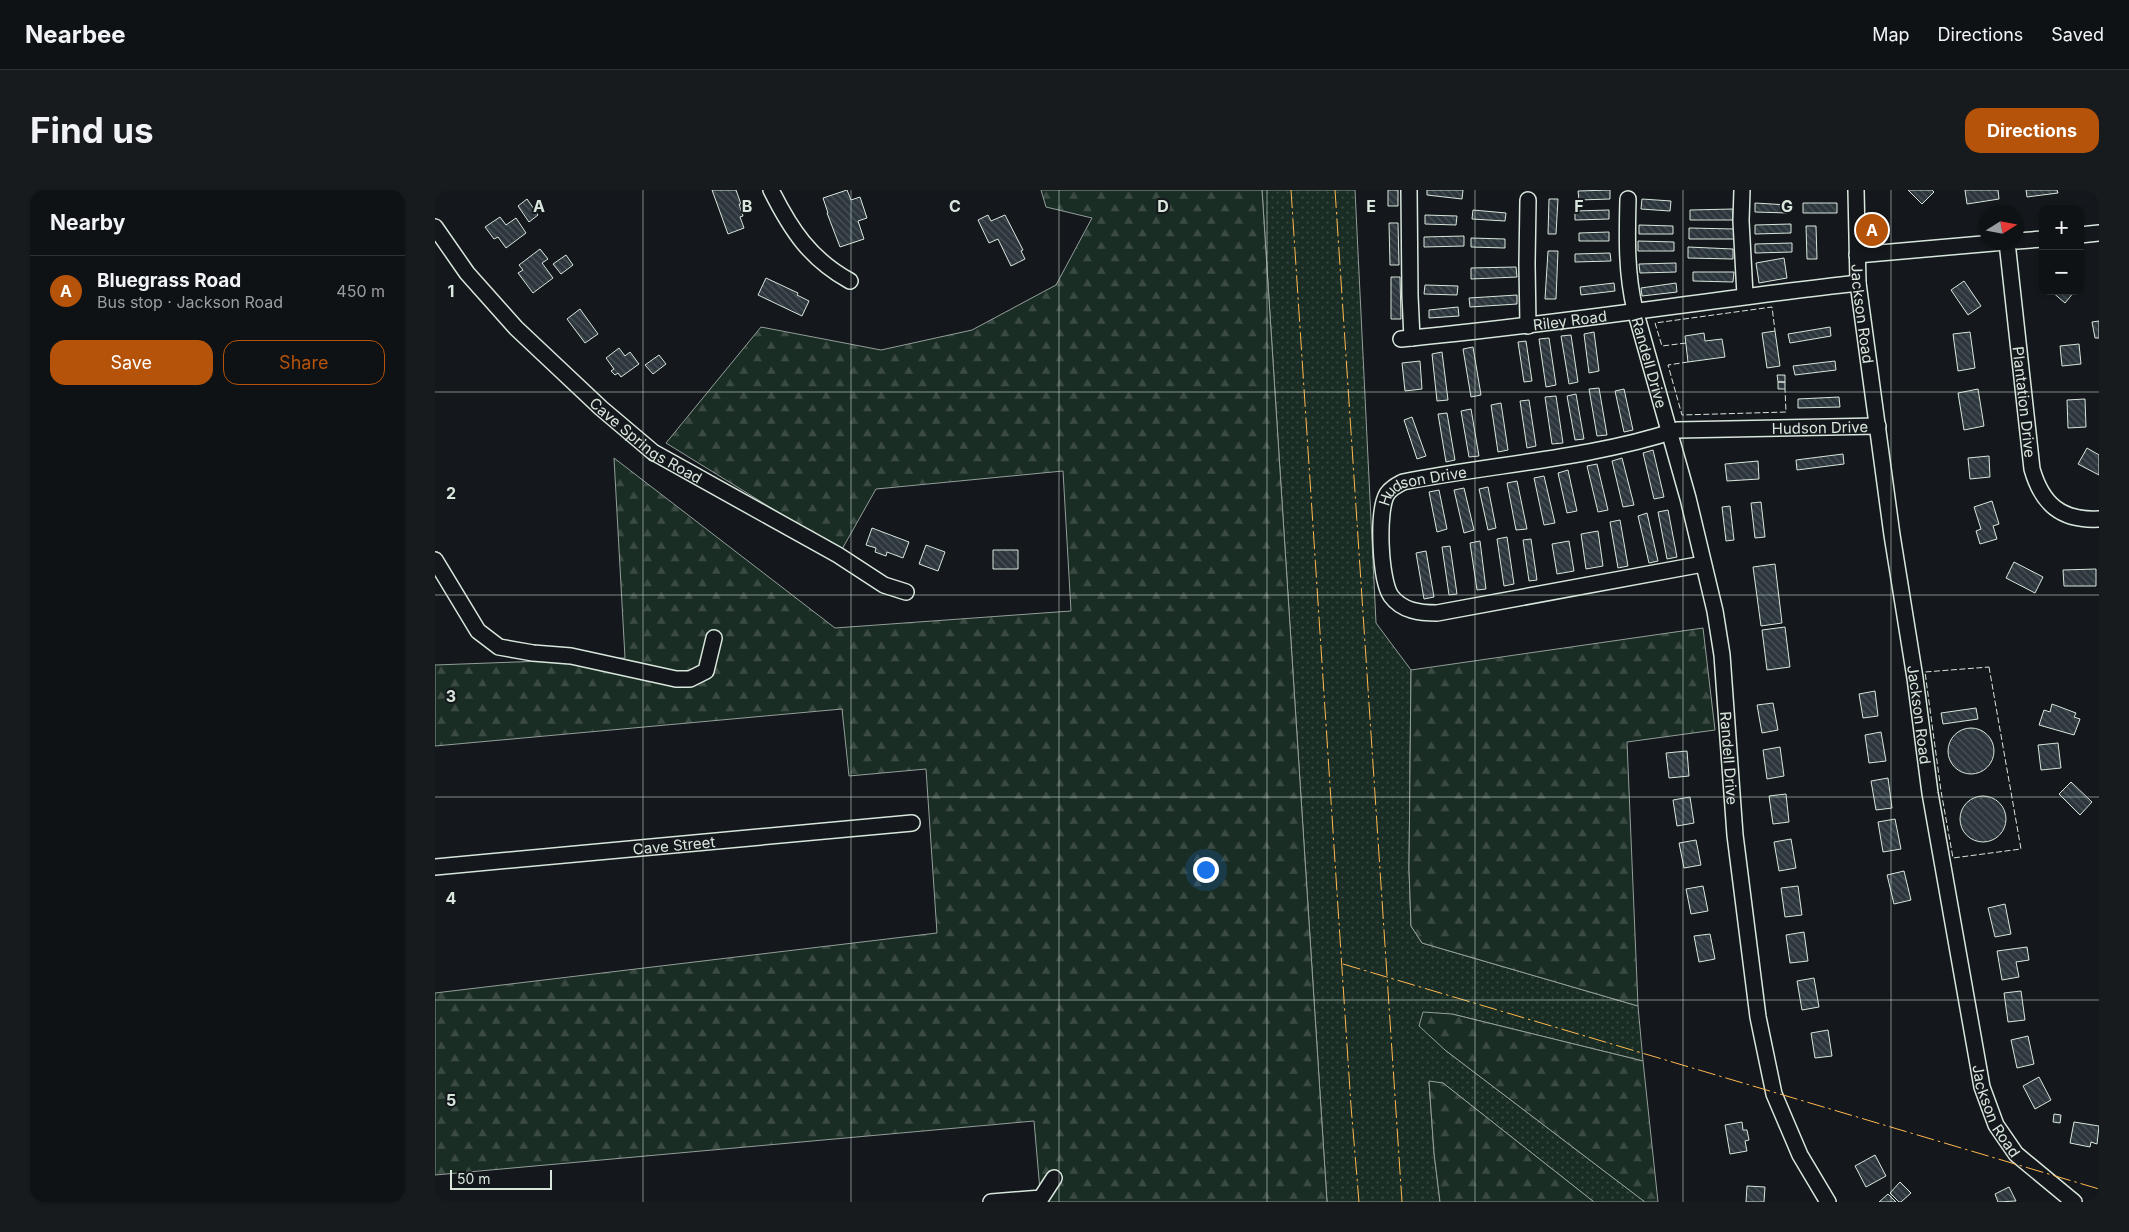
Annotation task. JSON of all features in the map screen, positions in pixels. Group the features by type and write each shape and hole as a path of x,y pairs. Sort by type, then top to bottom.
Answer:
{"street":[{"path":"771,190 787,223 808,249 831,271 850,281"},
{"name":"Riley Road","path":"1409,190 1410,296 1407,338 1528,326 1745,295 1859,283"},
{"path":"1742,190 1741,221 1745,295"},
{"name":"Jackson Road","path":"1856,190 1859,283 1878,426 1930,793 1982,1087 1996,1125 2016,1154 2074,1202"},
{"name":"Randell Drive","path":"1628,199 1627,255 1629,282 1635,310 1688,498 1715,611 1722,655 1735,836 1758,1017 1774,1094 1800,1155 1828,1202"},
{"path":"1528,200 1528,326"},
{"name":"Cave Springs Road","path":"435,227 467,273 517,328 594,402 653,452 838,555 884,585 906,592"},
{"path":"2084,235 2099,233"},
{"path":"2024,240 2039,238"},
{"path":"1857,255 1979,244"},
{"name":"Plantation Drive","path":"2007,250 2029,450 2036,484 2051,506 2076,518 2099,519"},
{"name":"Hudson Drive","path":"1703,564 1437,612 1412,611 1396,601 1386,587 1382,541 1383,508 1387,494 1403,482 1562,457 1660,436 1685,428 1878,426"},
{"path":"435,560 478,631 499,647 533,653 571,656 649,674 676,679 691,679 706,671 714,638"},
{"name":"Cave Street","path":"435,867 912,823"},
{"path":"991,1202 1041,1198 1054,1178"}],"green space":[{"path":"1041,190 1262,190 1327,1202 1041,1202 1034,1121 435,1175 435,993 937,933 926,769 849,776 842,709 435,746 435,665 625,658 614,458 835,628 1071,611 1063,471 876,489 841,551 666,443 761,327 881,350 972,330 1056,285 1092,218 1046,207"},
{"path":"1262,190 1355,190 1376,623 1411,670 1409,869 1411,926 1422,943 1638,1006 1643,1061 1452,1014 1445,1050 1645,1202 1594,1202 1443,1083 1429,1082 1434,1153 1440,1202 1327,1202"},
{"path":"1703,628 1715,730 1627,742 1638,1006 1422,943 1411,926 1409,869 1411,670"},
{"path":"1423,1012 1452,1014 1643,1061 1658,1202 1645,1202 1445,1050 1419,1026"},
{"path":"1429,1081 1443,1083 1594,1202 1440,1202 1434,1153"}],"building":[{"path":"712,190 736,190 741,204 739,204 743,216 740,217 744,228 728,234"},
{"path":"847,190 851,200 860,197 867,218 858,221 864,239 840,247 823,198"},
{"path":"1388,190 1398,190 1398,206 1388,206"},
{"path":"1427,190 1463,190 1462,199 1427,195"},
{"path":"1610,190 1610,199 1579,200 1578,191"},
{"path":"1908,190 1932,190 1934,192 1922,204"},
{"path":"1965,190 1998,190 1999,199 1967,204"},
{"path":"2026,190 2057,190 2058,193 2027,197"},
{"path":"527,199 538,215 529,222 518,206"},
{"path":"1549,199 1558,199 1556,234 1548,234"},
{"path":"1642,199 1671,201 1670,211 1641,209"},
{"path":"1755,203 1788,205 1788,213 1755,212"},
{"path":"1803,203 1837,203 1837,213 1803,213"},
{"path":"1733,209 1733,220 1690,220 1690,210"},
{"path":"1473,210 1506,213 1505,221 1472,219"},
{"path":"1609,210 1609,219 1575,220 1575,211"},
{"path":"988,215 991,221 1005,215 1023,250 1021,251 1025,259 1011,266 998,239 989,243 978,220"},
{"path":"1425,215 1457,216 1456,225 1425,224"},
{"path":"500,217 506,225 516,218 526,233 506,248 498,237 494,239 485,227"},
{"path":"1389,223 1398,223 1399,265 1390,265"},
{"path":"1791,224 1791,233 1755,234 1755,225"},
{"path":"1639,225 1673,226 1673,234 1639,234"},
{"path":"1806,226 1816,226 1817,259 1807,259"},
{"path":"1689,228 1734,229 1734,239 1689,239"},
{"path":"1609,232 1609,241 1579,241 1579,233"},
{"path":"1464,236 1464,246 1424,247 1424,237"},
{"path":"1471,238 1505,239 1505,248 1471,247"},
{"path":"1638,241 1674,242 1674,251 1638,251"},
{"path":"1792,243 1792,252 1755,253 1755,244"},
{"path":"1688,247 1733,249 1733,259 1688,258"},
{"path":"540,249 548,259 542,263 553,278 533,293 518,273 523,270 519,265"},
{"path":"1548,251 1558,251 1556,299 1545,299"},
{"path":"1610,253 1611,261 1575,262 1575,254"},
{"path":"566,255 573,265 561,274 553,264"},
{"path":"1784,258 1787,278 1759,283 1756,263"},
{"path":"1676,263 1676,272 1640,273 1639,264"},
{"path":"1516,267 1517,277 1471,279 1471,268"},
{"path":"1693,272 1734,272 1733,282 1693,281"},
{"path":"1391,277 1400,277 1401,319 1391,319"},
{"path":"766,278 798,293 797,295 809,301 802,316 758,295"},
{"path":"1964,281 1981,306 1968,315 1951,290"},
{"path":"1614,283 1615,291 1581,295 1580,287"},
{"path":"1676,283 1677,292 1642,296 1641,288"},
{"path":"1425,285 1458,286 1457,295 1424,294"},
{"path":"1517,295 1517,304 1470,307 1469,298"},
{"path":"2056,295 2072,295 2065,303"},
{"path":"1458,307 1459,316 1429,318 1429,310"},
{"path":"580,309 598,334 585,343 567,319"},
{"path":"2099,321 2099,338 2095,338 2092,322"},
{"path":"1830,327 1831,336 1790,343 1788,334"},
{"path":"1775,331 1780,366 1767,368 1762,333"},
{"path":"1594,332 1599,371 1589,373 1584,334"},
{"path":"1970,332 1975,368 1958,371 1953,334"},
{"path":"1704,333 1705,341 1722,339 1725,357 1688,362 1685,336"},
{"path":"1571,335 1578,382 1569,384 1561,336"},
{"path":"1549,338 1556,385 1546,387 1539,339"},
{"path":"1526,341 1532,381 1524,382 1518,342"},
{"path":"2079,344 2081,364 2062,366 2060,346"},
{"path":"1473,347 1481,395 1471,397 1463,349"},
{"path":"619,348 625,356 630,352 639,364 621,377 618,373 615,375 611,371 614,369 606,358"},
{"path":"1442,352 1448,400 1437,401 1432,354"},
{"path":"659,355 666,364 653,374 645,365"},
{"path":"1420,361 1422,389 1405,391 1402,363"},
{"path":"1835,361 1836,370 1795,375 1793,366"},
{"path":"1777,375 1785,375 1785,382 1778,382"},
{"path":"1778,382 1785,382 1785,389 1778,389"},
{"path":"1599,388 1607,435 1597,436 1589,389"},
{"path":"1624,389 1633,430 1624,432 1615,391"},
{"path":"1978,389 1984,426 1964,430 1958,393"},
{"path":"1576,394 1584,439 1575,440 1567,396"},
{"path":"1556,396 1563,443 1552,444 1545,397"},
{"path":"1839,397 1840,407 1798,408 1798,399"},
{"path":"2085,399 2086,427 2068,428 2067,400"},
{"path":"1529,400 1536,446 1527,448 1520,401"},
{"path":"1501,403 1508,450 1498,452 1491,405"},
{"path":"1471,409 1479,456 1469,457 1461,411"},
{"path":"1447,413 1455,460 1446,462 1438,414"},
{"path":"1412,417 1426,456 1417,459 1404,420"},
{"path":"2087,448 2099,455 2099,475 2078,464"},
{"path":"1653,450 1664,497 1654,499 1643,453"},
{"path":"1843,454 1844,464 1797,470 1796,460"},
{"path":"1989,456 1990,477 1970,479 1968,458"},
{"path":"1622,458 1634,505 1623,507 1612,461"},
{"path":"1758,461 1759,479 1727,481 1725,464"},
{"path":"1597,464 1608,510 1598,512 1587,466"},
{"path":"1568,470 1577,511 1567,513 1558,473"},
{"path":"1544,476 1555,523 1544,525 1534,478"},
{"path":"1517,481 1527,529 1516,530 1507,483"},
{"path":"1488,487 1496,528 1488,530 1479,489"},
{"path":"1464,488 1474,530 1464,533 1454,490"},
{"path":"1439,490 1447,529 1437,532 1429,492"},
{"path":"1992,501 1999,524 1993,526 1997,539 1980,544 1976,531 1981,529 1974,507"},
{"path":"1761,502 1765,537 1755,538 1751,503"},
{"path":"1730,506 1734,540 1726,541 1722,507"},
{"path":"1668,510 1677,557 1667,559 1658,512"},
{"path":"1647,513 1658,561 1649,563 1638,516"},
{"path":"1620,520 1628,566 1618,568 1610,522"},
{"path":"872,528 909,542 903,558 887,552 886,556 875,552 876,548 866,545"},
{"path":"1598,531 1603,566 1586,569 1581,534"},
{"path":"1507,537 1514,584 1504,586 1497,539"},
{"path":"1531,539 1537,580 1529,581 1523,540"},
{"path":"1480,541 1486,589 1477,590 1470,543"},
{"path":"1569,541 1574,571 1557,574 1552,544"},
{"path":"926,545 945,552 938,571 919,564"},
{"path":"1450,546 1457,594 1449,595 1442,547"},
{"path":"993,550 1018,550 1018,569 993,569"},
{"path":"1426,551 1434,597 1424,599 1416,553"},
{"path":"2014,562 2043,577 2035,593 2006,578"},
{"path":"1775,564 1782,623 1761,626 1753,567"},
{"path":"2096,569 2096,586 2064,586 2063,570"},
{"path":"1785,627 1790,667 1767,670 1762,630"},
{"path":"1875,691 1878,716 1863,718 1859,694"},
{"path":"1773,703 1778,730 1762,733 1757,705"},
{"path":"2052,704 2076,713 2074,717 2080,719 2074,735 2039,725 2044,710 2050,712"},
{"path":"1976,708 1978,719 1943,724 1941,713"},
{"path":"1971,728 1984,732 1990,738 1994,751 1990,764 1984,770 1971,774 1958,770 1952,764 1948,751 1952,738 1958,732"},
{"path":"1881,732 1886,761 1869,763 1865,735"},
{"path":"2058,743 2061,768 2041,770 2038,745"},
{"path":"1780,747 1784,776 1767,779 1763,750"},
{"path":"1687,751 1689,776 1669,778 1666,753"},
{"path":"1888,778 1892,808 1876,810 1871,781"},
{"path":"2071,782 2092,802 2080,815 2059,794"},
{"path":"1786,794 1789,822 1773,824 1769,796"},
{"path":"1983,796 1996,800 2002,806 2006,819 2002,832 1996,838 1983,842 1970,838 1964,832 1960,819 1964,806 1970,800"},
{"path":"1690,797 1694,823 1677,826 1673,800"},
{"path":"1895,819 1901,849 1883,852 1878,822"},
{"path":"1791,839 1796,868 1779,871 1774,842"},
{"path":"1696,840 1701,865 1684,868 1679,843"},
{"path":"1904,871 1911,900 1894,904 1887,875"},
{"path":"1703,886 1708,911 1691,914 1686,889"},
{"path":"1798,886 1802,915 1785,917 1781,888"},
{"path":"2005,904 2011,934 1995,937 1988,908"},
{"path":"1804,932 1808,961 1790,963 1786,935"},
{"path":"1710,934 1715,959 1699,962 1694,936"},
{"path":"2027,947 2029,960 2016,962 2019,977 2002,980 1997,951"},
{"path":"1814,978 1819,1007 1802,1010 1797,981"},
{"path":"2021,991 2025,1020 2008,1022 2004,993"},
{"path":"1828,1030 1832,1056 1815,1058 1811,1033"},
{"path":"2028,1036 2034,1064 2017,1068 2011,1040"},
{"path":"2039,1077 2051,1100 2035,1109 2023,1086"},
{"path":"2054,1114 2061,1115 2060,1123 2053,1122"},
{"path":"1742,1122 1743,1130 1747,1130 1749,1140 1745,1141 1747,1151 1730,1154 1725,1125"},
{"path":"2074,1122 2099,1126 2097,1144 2091,1142 2090,1147 2070,1143"},
{"path":"1875,1155 1886,1176 1866,1187 1855,1166"},
{"path":"1900,1182 1911,1193 1899,1202 1890,1193"},
{"path":"1747,1186 1765,1187 1764,1202 1746,1202"},
{"path":"2009,1187 2016,1201 1998,1202 1995,1194"},
{"path":"1888,1194 1896,1202 1879,1202"}],"fence":[{"path":"1686,343 1662,346 1655,323 1772,307 1775,331"},
{"path":"1688,362 1668,365 1682,415 1786,412 1785,389"},
{"path":"1989,667 2021,849 1953,858 1941,791 1925,672 1989,667"}],"power":[{"path":"1291,190 1351,1106 1359,1202"},
{"path":"1335,190 1402,1202"},
{"path":"1343,964 2099,1189"}],"place":[{"name":"Bluegrass Road","path":"1872,230"}]}
